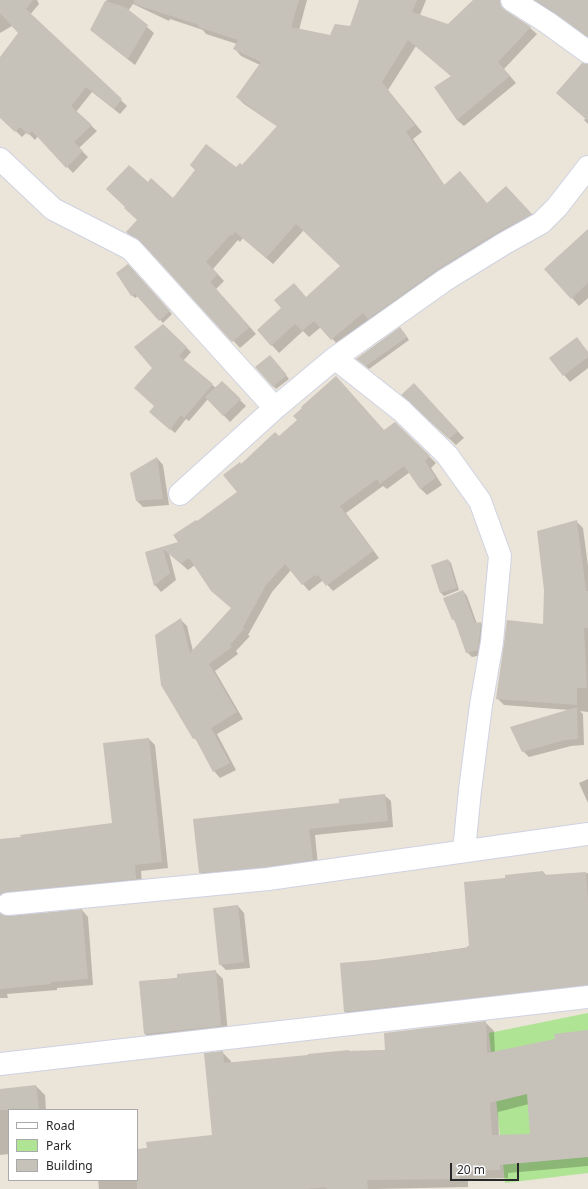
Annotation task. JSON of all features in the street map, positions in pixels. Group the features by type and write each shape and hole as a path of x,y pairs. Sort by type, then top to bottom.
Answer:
{"street":[{"path":"512,0 548,23 588,52"},
{"path":"0,159 53,208 131,249 275,408"},
{"path":"180,494 275,408 335,358 445,280 541,223 584,181"},
{"path":"335,358 402,411 447,455 480,501 500,556 492,642 481,704 464,851"},
{"path":"8,904 268,880 588,834"},
{"path":"0,1064 588,997"}],"green space":[{"path":"588,1013 588,1173 505,1183 489,1033"}],"building":[{"path":"0,0 33,0 26,9 122,99 114,109 86,87 71,106 92,125 74,142 83,151 66,168 32,131 28,135 20,127 15,132 0,118 0,57 18,33 0,13"},
{"path":"134,0 299,0 291,27 330,35 335,24 350,26 359,0 417,0 412,12 448,24 473,0 500,0 501,6 505,10 531,27 498,62 510,76 457,120 434,87 451,76 408,40 382,82 415,125 406,132 444,185 460,171 487,203 506,186 532,214 498,232 438,269 368,319 363,313 331,340 314,321 302,331 295,324 271,346 257,330 281,308 274,300 294,283 306,297 340,266 296,224 266,258 235,232 232,236 231,234 206,262 218,274 210,282 250,327 232,342 140,241 126,232 137,220 106,189 129,165 148,182 151,178 173,198 195,170 190,165 206,144 236,167 240,163 242,165 277,126 236,97 261,62 233,49 238,40 198,27 199,25 134,4"},
{"path":"535,0 588,0 588,37 555,13"},
{"path":"105,1 125,7 148,25 128,59 90,30"},
{"path":"582,63 588,64 588,121 556,93"},
{"path":"588,229 588,283 571,299 544,269"},
{"path":"128,264 170,311 159,321 135,294 131,296 116,273"},
{"path":"163,324 187,347 179,356 213,384 184,418 181,415 170,430 149,412 154,406 134,388 152,368 134,347"},
{"path":"400,327 407,337 366,366 356,359"},
{"path":"577,337 588,352 588,357 563,376 549,358"},
{"path":"270,355 287,375 273,387 255,367"},
{"path":"336,376 384,430 395,422 430,456 425,461 436,478 420,489 404,466 380,484 377,479 340,506 373,551 326,586 318,575 316,577 315,575 302,585 285,564 266,585 243,627 244,629 230,645 232,647 209,664 237,712 211,728 230,763 213,772 195,738 193,739 161,685 155,635 181,618 190,653 231,608 211,591 189,558 181,564 163,549 170,573 154,586 145,552 178,542 173,535 196,520 197,521 237,492 223,475 240,462 241,464 275,432 279,436 297,420 293,416 302,408 301,407"},
{"path":"222,381 241,399 223,416 205,397"},
{"path":"414,383 458,431 449,439 401,395"},
{"path":"157,457 163,499 136,501 130,473"},
{"path":"577,520 586,591 588,591 588,628 584,628 587,688 577,688 577,705 496,699 507,620 543,624 544,590 537,531"},
{"path":"448,559 457,588 440,593 431,565"},
{"path":"463,590 475,623 481,622 478,650 466,653 454,619 452,620 443,598"},
{"path":"577,707 578,739 565,740 522,752 510,727"},
{"path":"149,738 162,862 135,865 136,879 7,892 0,895 0,839 112,823 103,743"},
{"path":"385,794 388,821 309,829 313,860 267,867 199,873 193,819 339,803 339,799"},
{"path":"543,871 544,875 586,872 588,899 588,985 344,1012 340,963 467,948 467,946 469,946 464,882 505,878 505,875"},
{"path":"238,905 244,962 219,965 213,908"},
{"path":"82,909 88,979 0,989 0,913 9,916"},
{"path":"216,970 221,1026 144,1034 139,981 177,978 177,974"},
{"path":"486,1021 487,1053 555,1039 554,1034 588,1030 588,1157 500,1165 500,1170 459,1171 460,1179 367,1180 368,1189 326,1189 326,1187 306,1189 137,1189 138,1149 147,1148 146,1142 212,1135 204,1053 223,1051 224,1063 349,1050 385,1050 384,1033","holes":["527,1094 530,1134 492,1135 490,1103"]},
{"path":"36,1085 39,1109 0,1110 0,1089"}]}
